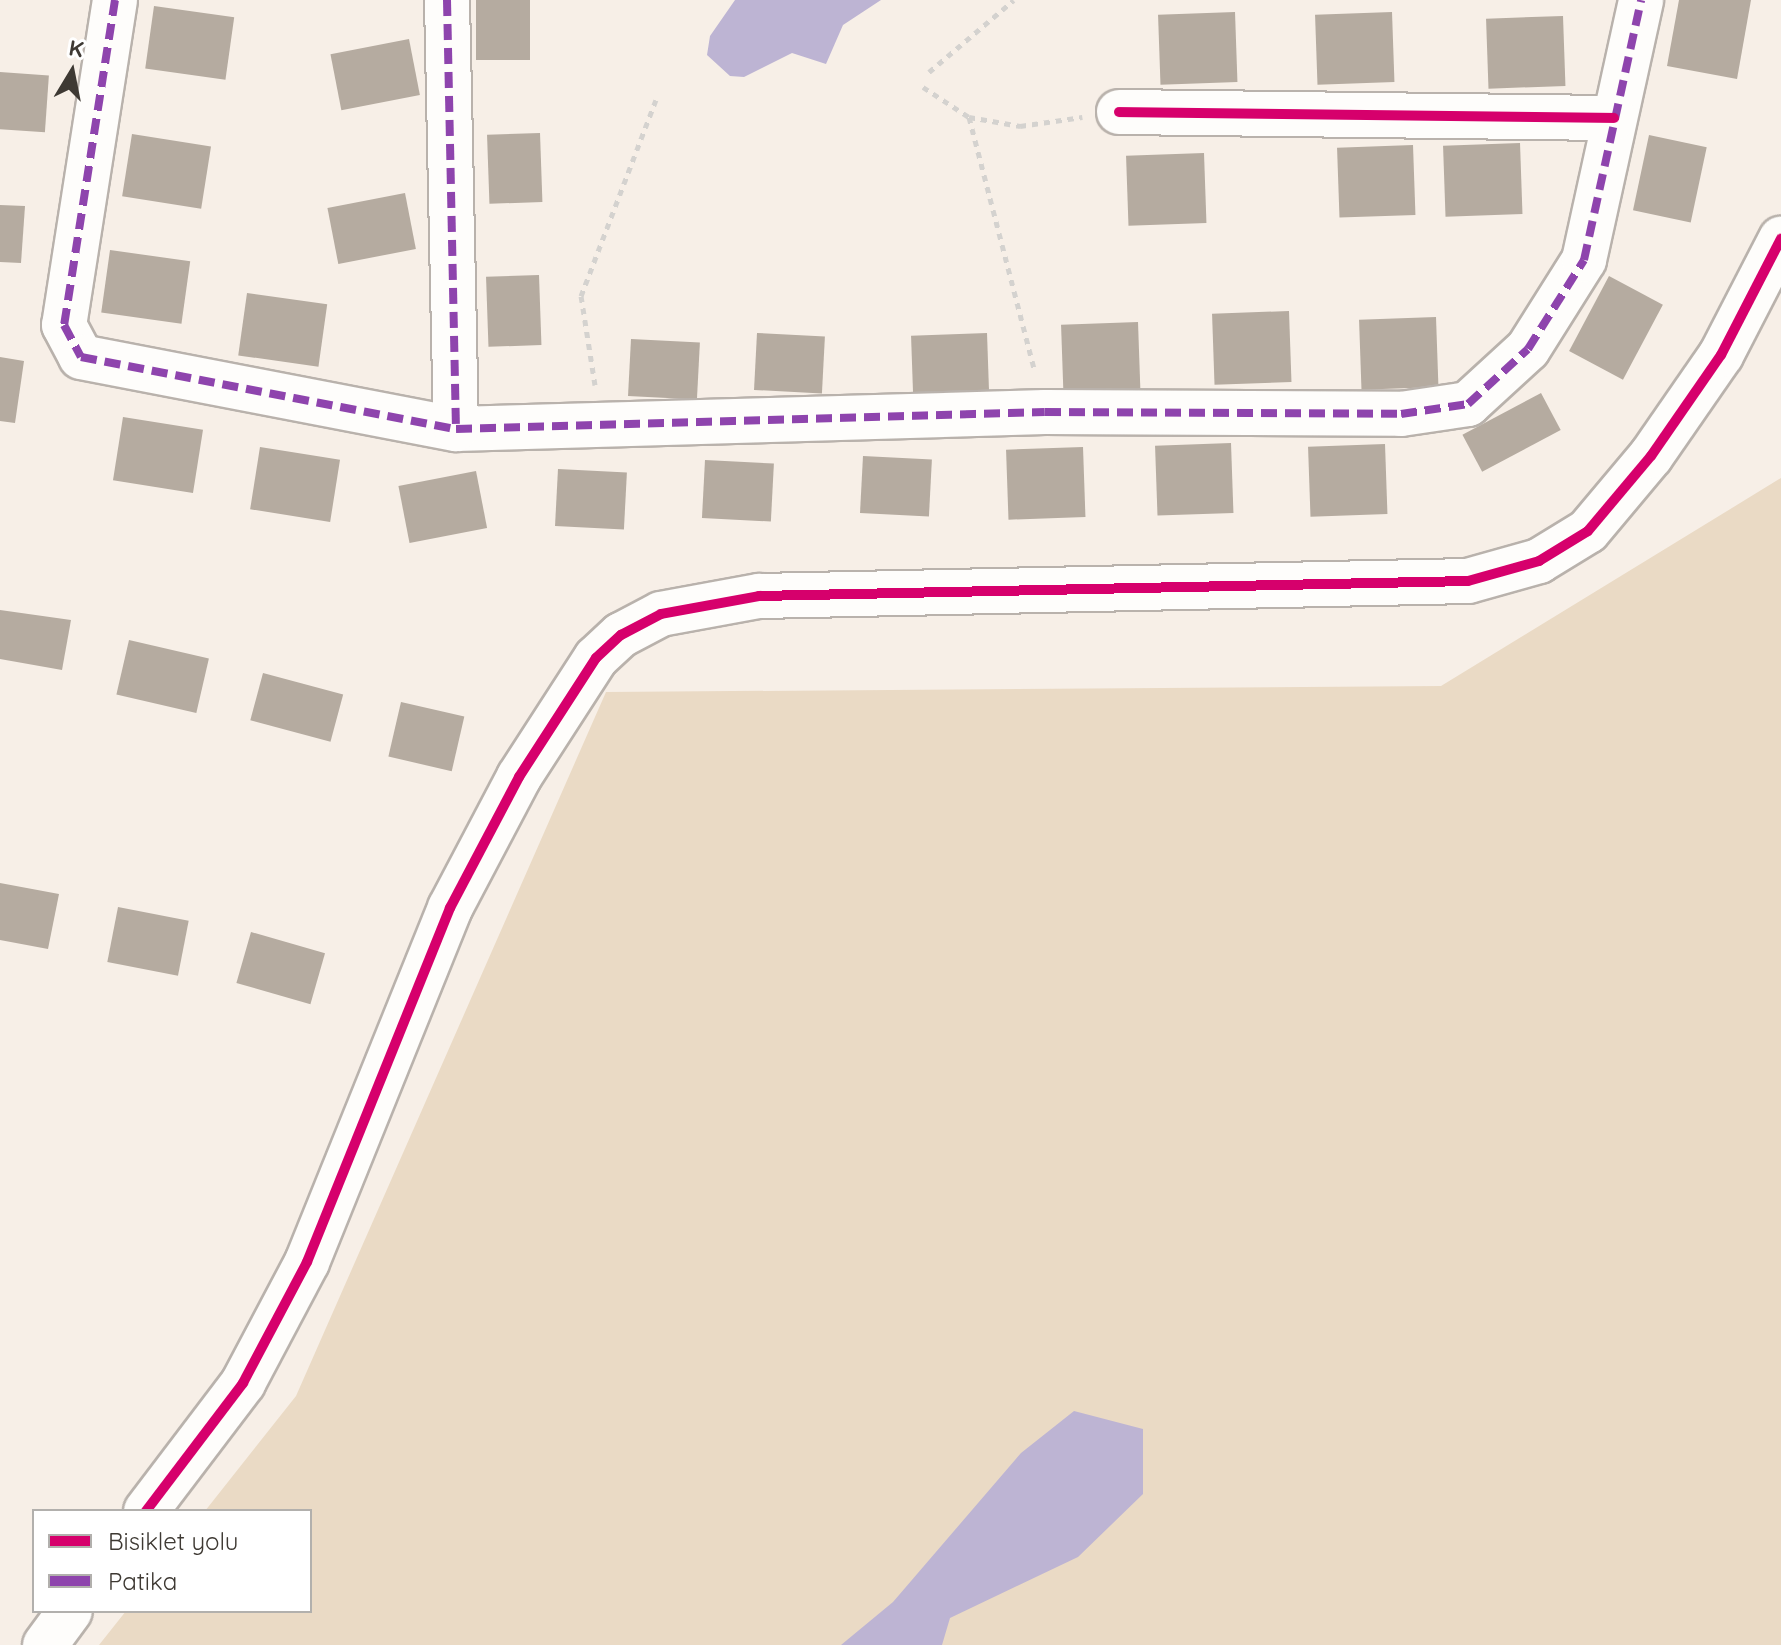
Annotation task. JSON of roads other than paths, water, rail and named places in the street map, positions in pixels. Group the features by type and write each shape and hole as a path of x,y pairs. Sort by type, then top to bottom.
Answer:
{"street":[{"path":"115,0 64,325 81,357 456,429 1045,412 1401,414 1468,404 1528,349 1584,260 1641,0"},
{"path":"447,0 456,429"},
{"path":"1119,112 1614,118"},
{"path":"148,1509 243,1383 307,1262 450,908 519,777 596,658 621,635 661,614 759,596 1468,581 1539,561 1588,531 1651,456 1721,355 1781,239"},
{"path":"45,1645 69,1613"}]}
